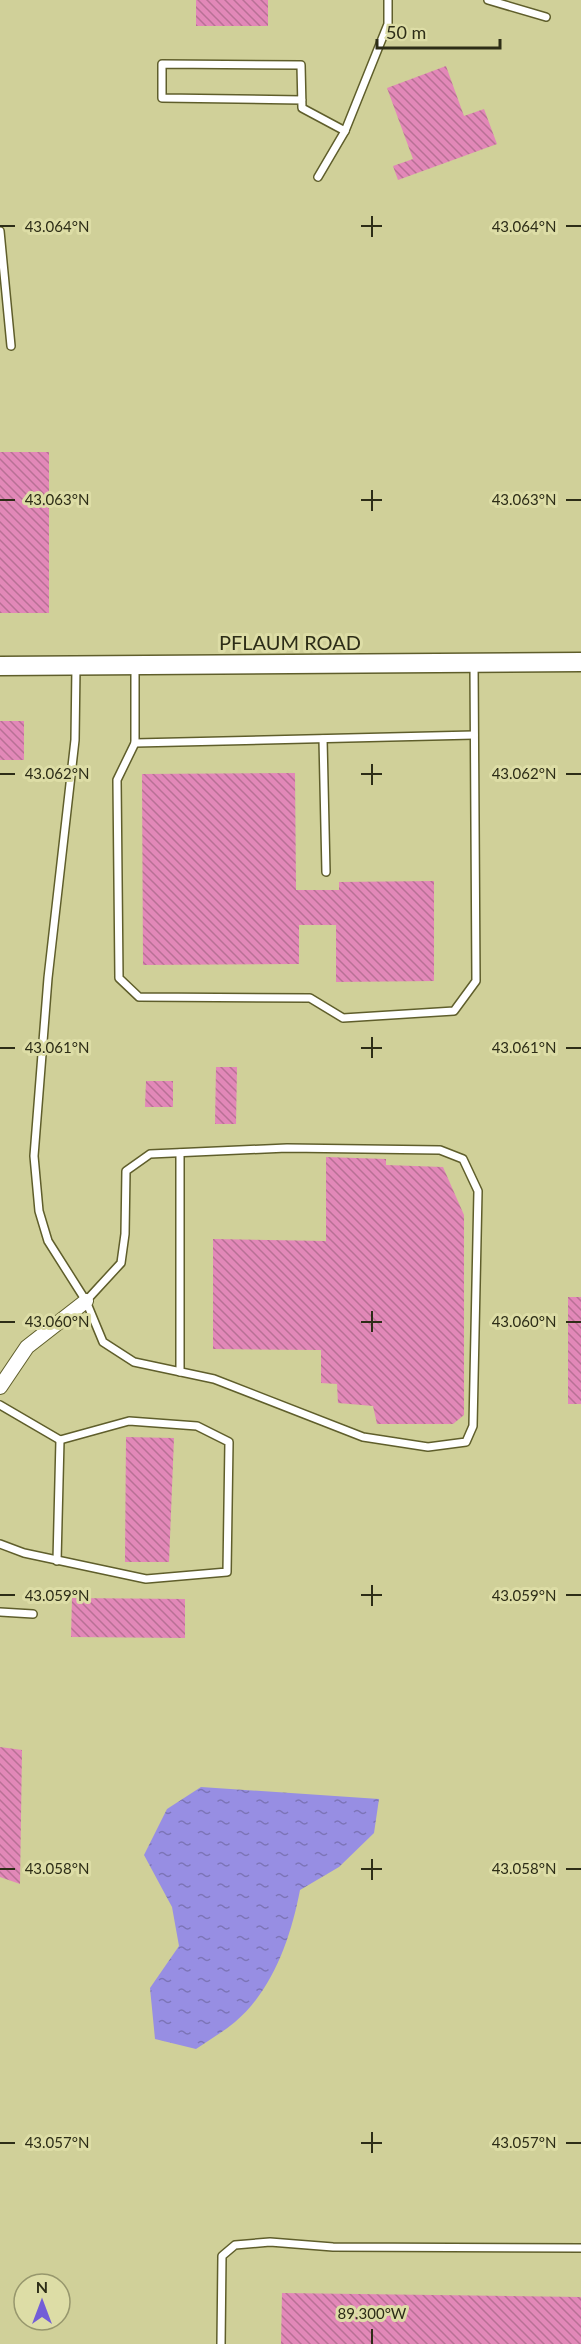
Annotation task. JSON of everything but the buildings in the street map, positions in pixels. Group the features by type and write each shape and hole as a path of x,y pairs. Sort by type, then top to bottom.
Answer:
{"street":[{"name":"PFLAUM ROAD","path":"0,666 581,662"},
{"path":"0,1388 27,1347 86,1301"}],"lane":[{"path":"318,177 345,131 388,24 388,0"},
{"path":"488,0 546,17"},
{"path":"302,100 162,98 162,64 302,65 302,100 302,108 345,131"},
{"path":"0,231 11,346"},
{"path":"135,665 135,743 117,780 119,978 140,997 310,998 343,1018 454,1011 476,981 474,663"},
{"path":"76,666 75,740 48,978 34,1156 39,1211 48,1241 86,1301 103,1342 134,1362 214,1379 268,1397 319,1421 363,1437 428,1447 466,1442 473,1426 478,1191 463,1159 440,1150 287,1148 150,1154 126,1171 125,1234 121,1263 86,1301"},
{"path":"135,743 474,735"},
{"path":"323,739 326,872"},
{"path":"180,1153 180,1372"},
{"path":"0,1406 60,1440 129,1421 197,1426 229,1442 227,1572 146,1579 24,1553 0,1544"},
{"path":"57,1560 60,1440"},
{"path":"0,1612 33,1614"},
{"path":"221,2344 222,2256 235,2246 270,2242 333,2247 581,2248"}],"water":[{"path":"201,1787 379,1799 374,1833 339,1867 300,1890 285,1944 270,1979 260,1994 235,2022 196,2049 155,2039 150,1988 179,1946 172,1907 144,1855 167,1809"}]}
